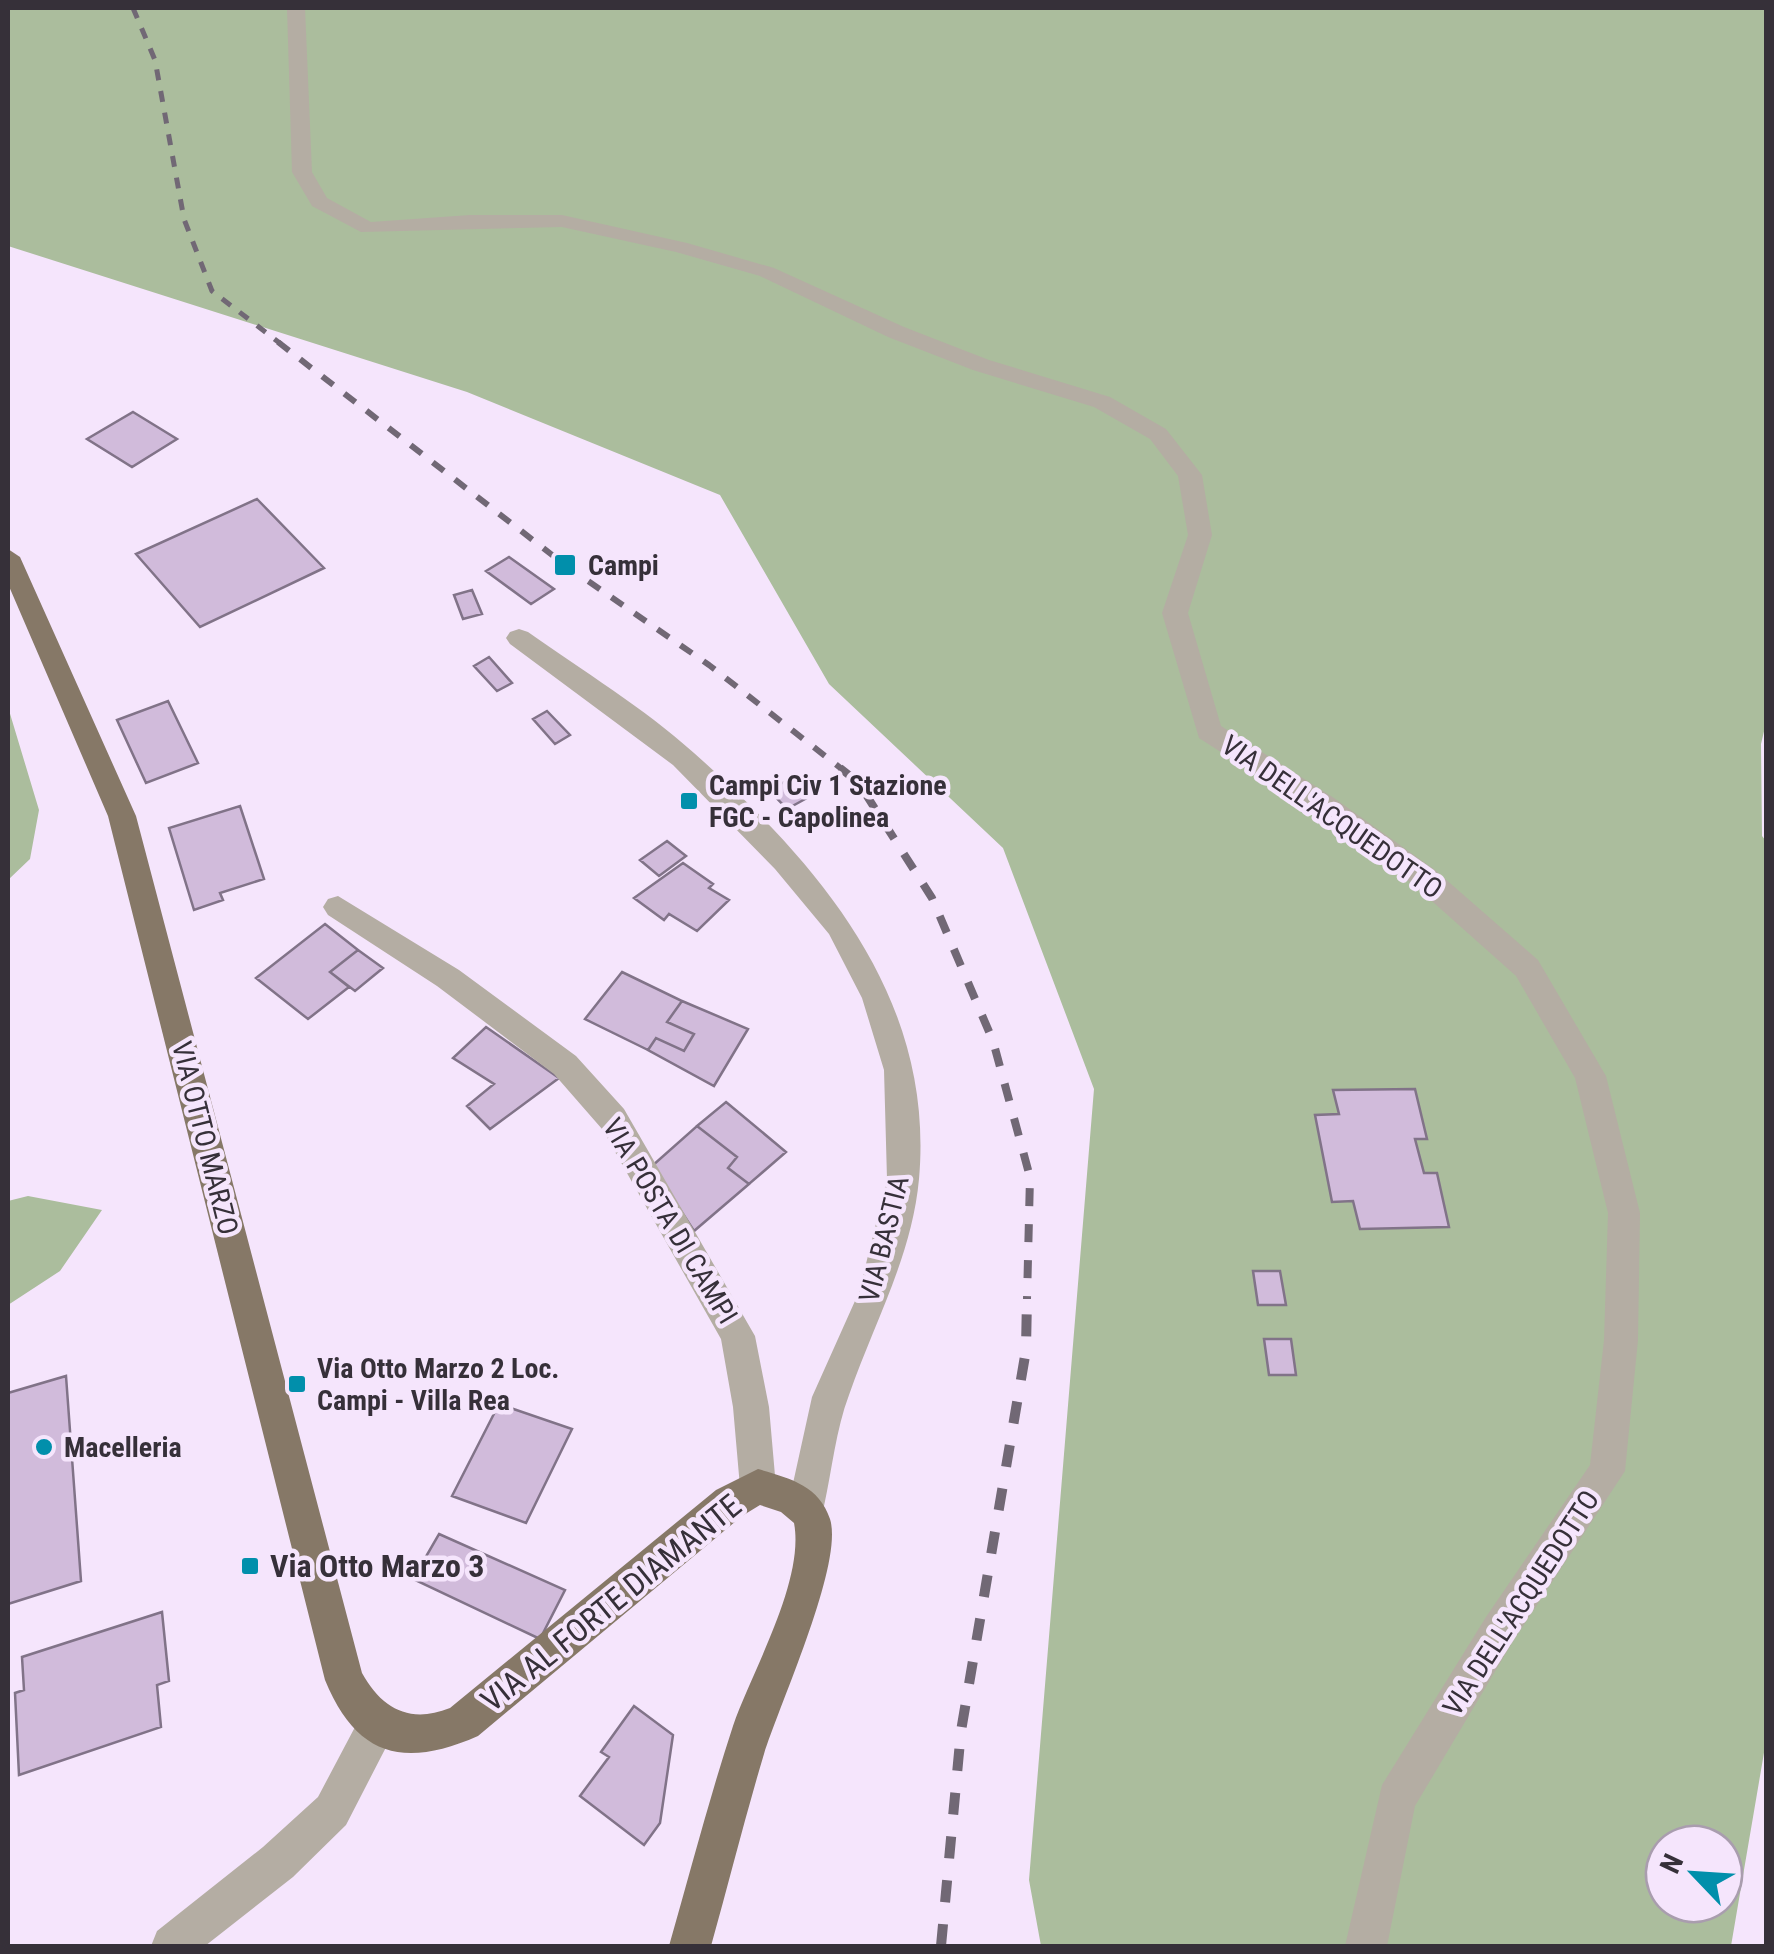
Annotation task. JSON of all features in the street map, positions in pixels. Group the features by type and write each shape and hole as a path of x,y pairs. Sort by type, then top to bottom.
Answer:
{"main road":[{"name":"VIA OTTO MARZO","path":"8,557 122,816 344,1680 354,1702 378,1724"},
{"name":"VIA AL FORTE DIAMANTE","path":"378,1724 402,1735 421,1736 442,1734 464,1722 728,1503 758,1487 789,1495 806,1506"},
{"path":"690,1946 762,1700 812,1560 814,1528 806,1506"}],"street":[{"name":"VIA DELL'ACQUEDOTTO","path":"296,8 302,172 319,202 368,228 470,221 562,222 680,246 767,272 896,332 981,365 1102,402 1158,434 1190,475 1200,535 1175,613 1210,731 1324,805 1425,878 1528,968 1590,1076 1624,1213 1621,1340 1607,1471 1499,1630 1396,1800 1366,1946"},
{"name":"VIA BASTIA","path":"520,638 683,758 785,860 839,926 877,996 900,1070 902,1178 876,1292 830,1397 806,1506"},
{"name":"VIA POSTA DI CAMPI","path":"338,907 448,978 565,1065 612,1119 738,1336 751,1407 758,1487"},
{"path":"172,1946 278,1862 332,1811 378,1724"}],"green space":[{"path":"8,8 1766,8 1766,723 1761,744 1762,836 1766,841 1766,1741 1744,1870 1744,1824 1644,1824 1644,1924 1735,1924 1731,1946 1041,1946 1029,1880 1094,1089 1003,848 829,684 720,495 467,392 8,246"},
{"path":"8,707 39,810 30,859 8,880"},
{"path":"28,1196 102,1210 60,1271 8,1305 8,1201"}],"building":[{"path":"133,412 177,439 132,467 87,439"},
{"path":"257,499 324,568 200,627 136,554"},
{"path":"509,557 554,589 531,604 486,571"},
{"path":"472,590 482,614 463,619 454,595"},
{"path":"489,657 512,683 497,691 474,666"},
{"path":"168,701 198,763 146,783 117,720"},
{"path":"547,711 570,735 555,744 533,719"},
{"path":"790,779 807,798 787,809 769,790"},
{"path":"240,806 264,879 220,893 223,900 194,910 169,828"},
{"path":"667,841 686,856 659,876 640,860"},
{"path":"683,863 713,884 709,888 729,900 697,931 669,914 664,920 634,898"},
{"path":"325,924 358,950 330,972 349,987 308,1019 256,978"},
{"path":"358,950 383,968 355,991 330,972"},
{"path":"622,972 682,1001 667,1022 694,1034 684,1051 656,1038 648,1050 585,1019"},
{"path":"682,1001 748,1029 714,1086 648,1050 656,1038 684,1051 694,1034 667,1022"},
{"path":"486,1027 559,1078 490,1129 467,1106 494,1084 453,1058"},
{"path":"1415,1089 1427,1139 1415,1139 1424,1173 1437,1173 1449,1227 1360,1229 1353,1201 1332,1202 1315,1115 1339,1114 1333,1090"},
{"path":"726,1102 786,1152 749,1184 728,1168 737,1157 697,1126"},
{"path":"697,1126 737,1157 728,1168 749,1184 694,1231 652,1166"},
{"path":"1253,1271 1280,1271 1286,1305 1258,1305"},
{"path":"1264,1339 1291,1339 1296,1375 1269,1375"},
{"path":"66,1376 81,1581 8,1604 8,1393"},
{"path":"499,1404 572,1429 526,1523 452,1496"},
{"path":"439,1534 565,1590 540,1639 413,1579"},
{"path":"162,1612 169,1681 157,1685 161,1727 19,1775 15,1693 24,1690 22,1657"},
{"path":"634,1706 673,1735 660,1823 644,1845 580,1796 609,1757 601,1752"}],"railway":[{"path":"133,8 155,60 184,219 212,291 281,344"},
{"path":"278,342 565,565 709,665 843,770"},
{"path":"840,768 858,782 932,898 993,1041 1030,1177 1027,1299"},
{"path":"941,1946 961,1731 1026,1350 1027,1297"}],"place":[{"name":"Campi","path":"565,565"},
{"name":"Campi Civ 1 Stazione FGC - Capolinea","path":"689,801"},
{"name":"Via Otto Marzo 2 Loc. Campi - Villa Rea","path":"297,1384"},
{"name":"Macelleria","path":"44,1447"},
{"name":"Via Otto Marzo 3","path":"250,1566"}]}
